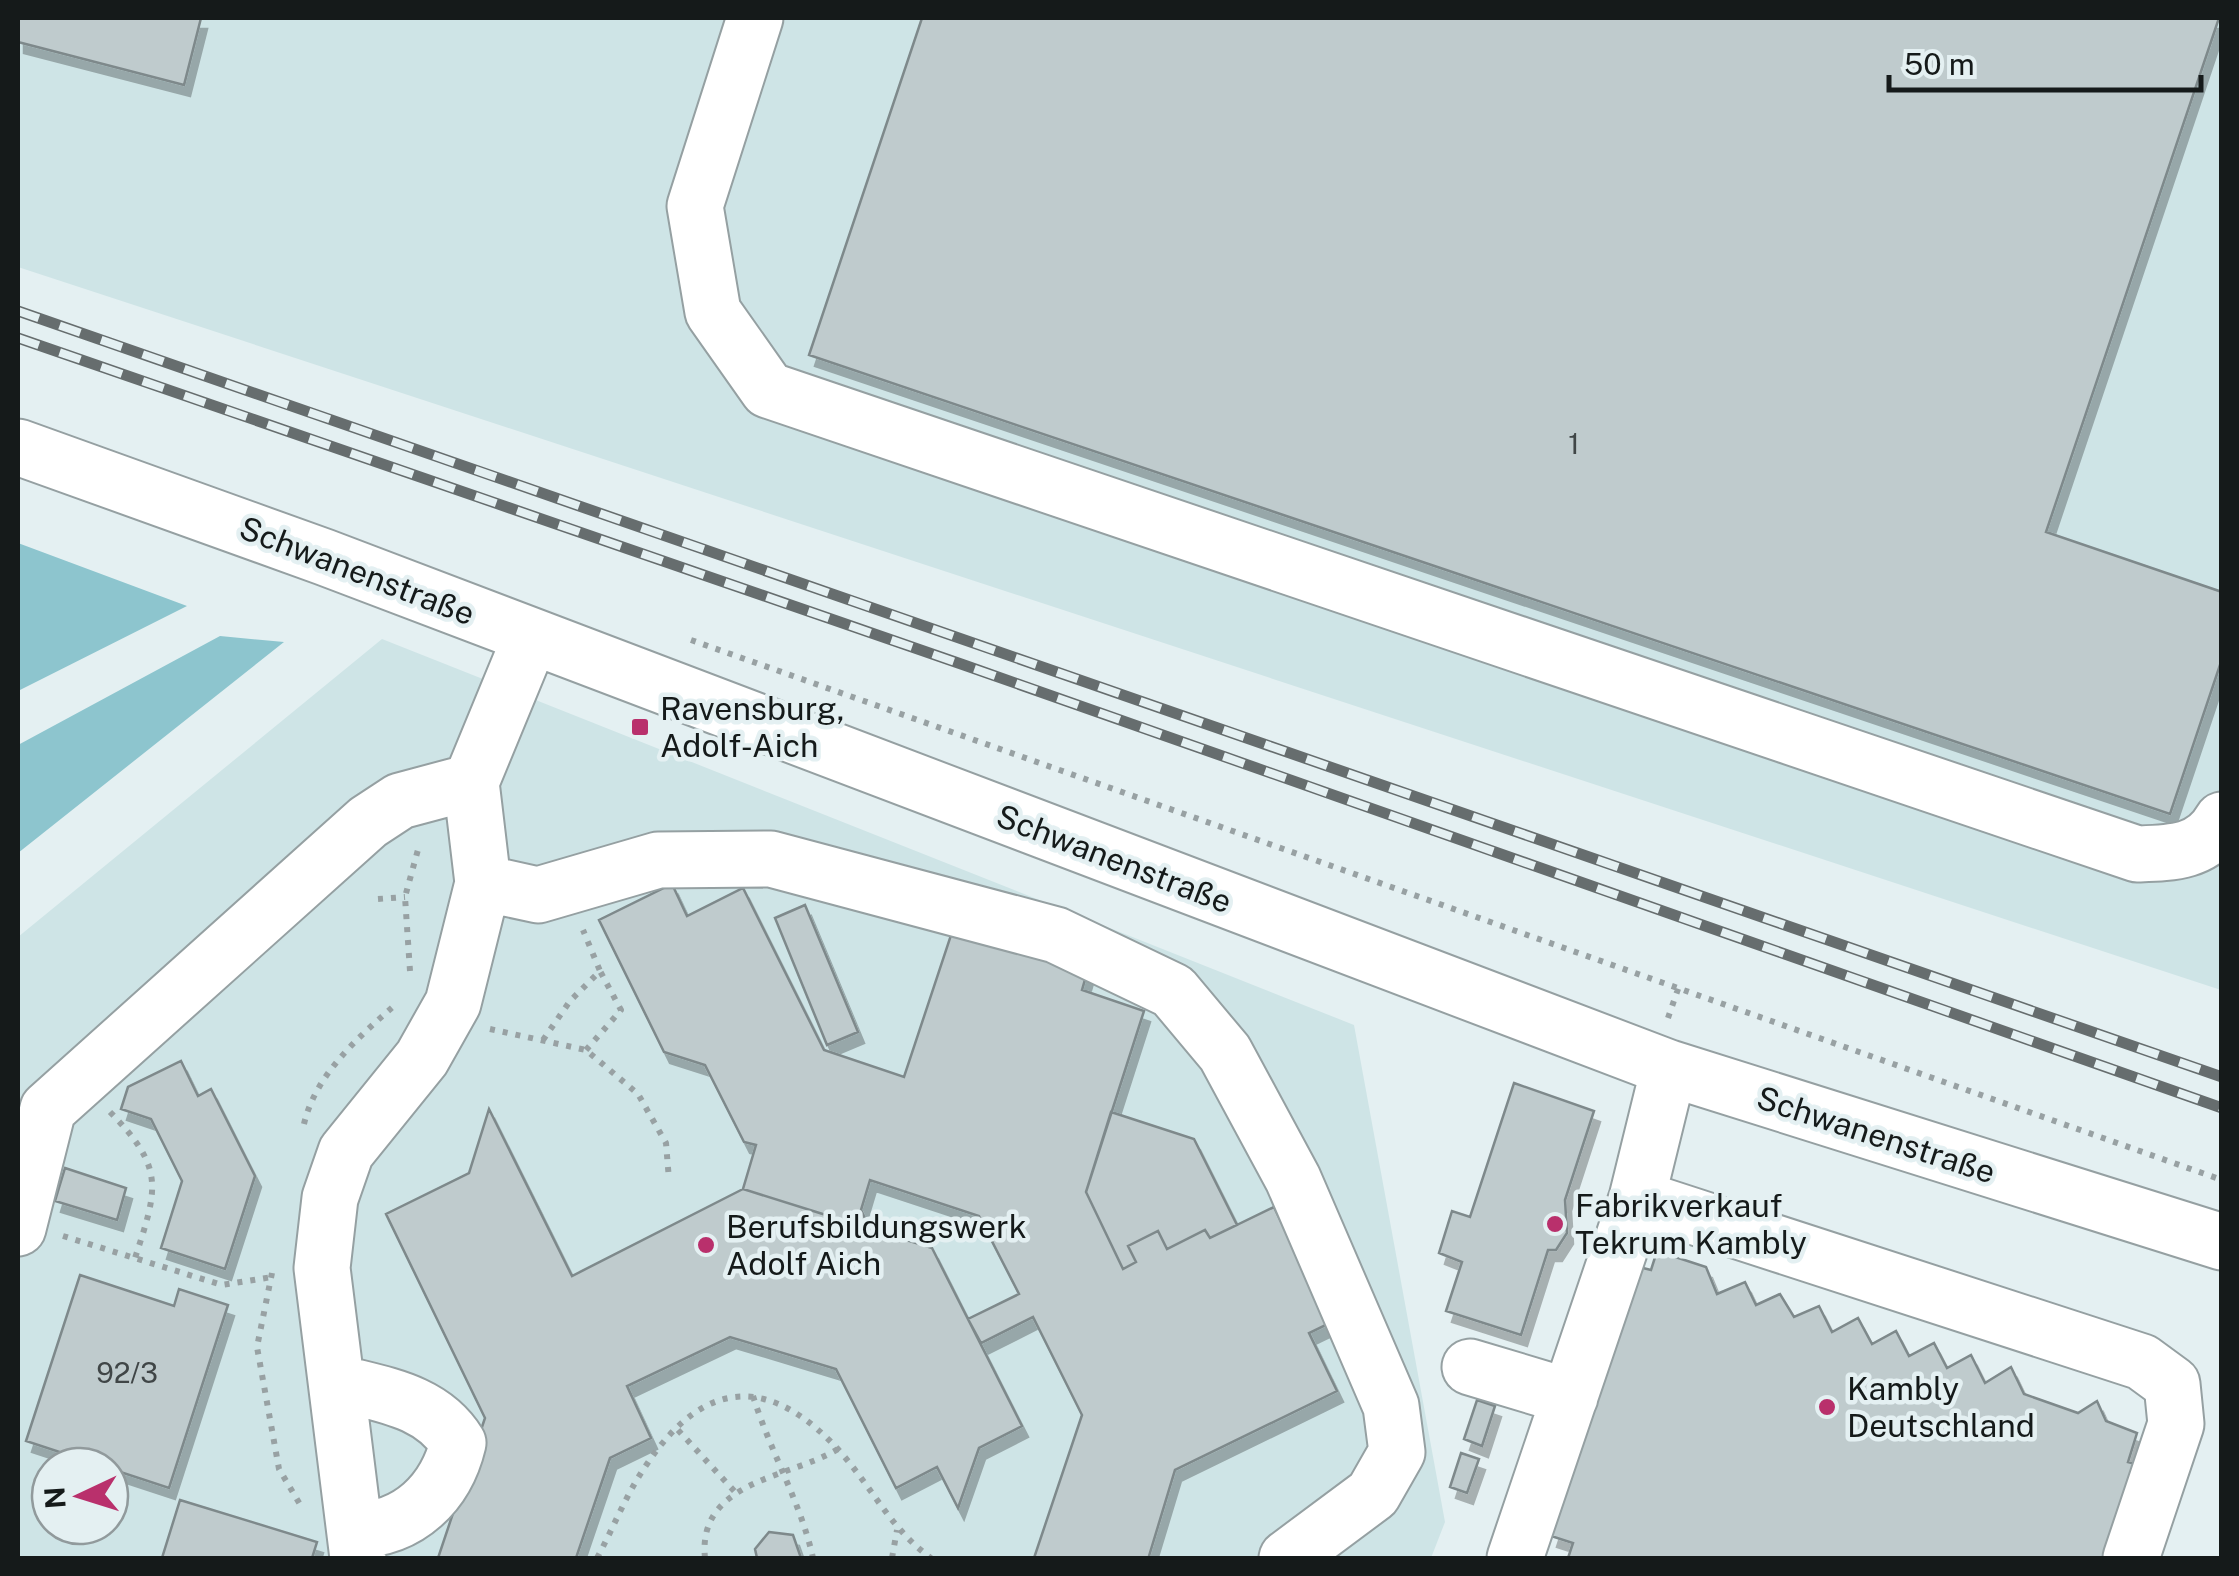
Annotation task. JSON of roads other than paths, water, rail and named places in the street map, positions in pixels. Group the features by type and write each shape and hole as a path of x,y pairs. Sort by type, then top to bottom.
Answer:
{"street":[{"path":"756,18 695,206 714,312 768,390 2137,854 2181,852 2213,836 2222,820"},
{"name":"Schwanenstraße","path":"18,446 324,558 1670,1068 2222,1242"},
{"path":"339,1383 403,1400 443,1418 458,1443 450,1474 416,1513 357,1544 322,1268 330,1198 346,1152 422,1058 448,1012 482,883 456,785 530,639"},
{"path":"18,1225 48,1109 368,822 400,800 456,785"},
{"path":"482,883 538,896 658,860 770,859 1056,936 1174,991 1224,1054 1292,1178 1391,1406 1397,1452 1373,1494 1288,1558"},
{"path":"1515,1558 1636,1198 1670,1068"},
{"path":"1636,1198 2142,1362 2172,1384 2176,1424 2132,1558"},
{"path":"1470,1366 1570,1397"}],"railway":[{"path":"18,311 2222,1077"},
{"path":"18,338 964,665 2222,1108"}],"place":[{"name":"Ravensburg, Adolf-Aich","path":"640,727"},
{"name":"Fabrikverkauf Tekrum Kambly","path":"1555,1224"},
{"name":"Berufsbildungswerk Adolf Aich","path":"706,1245"},
{"name":"Kambly Deutschland","path":"1827,1407"}]}
